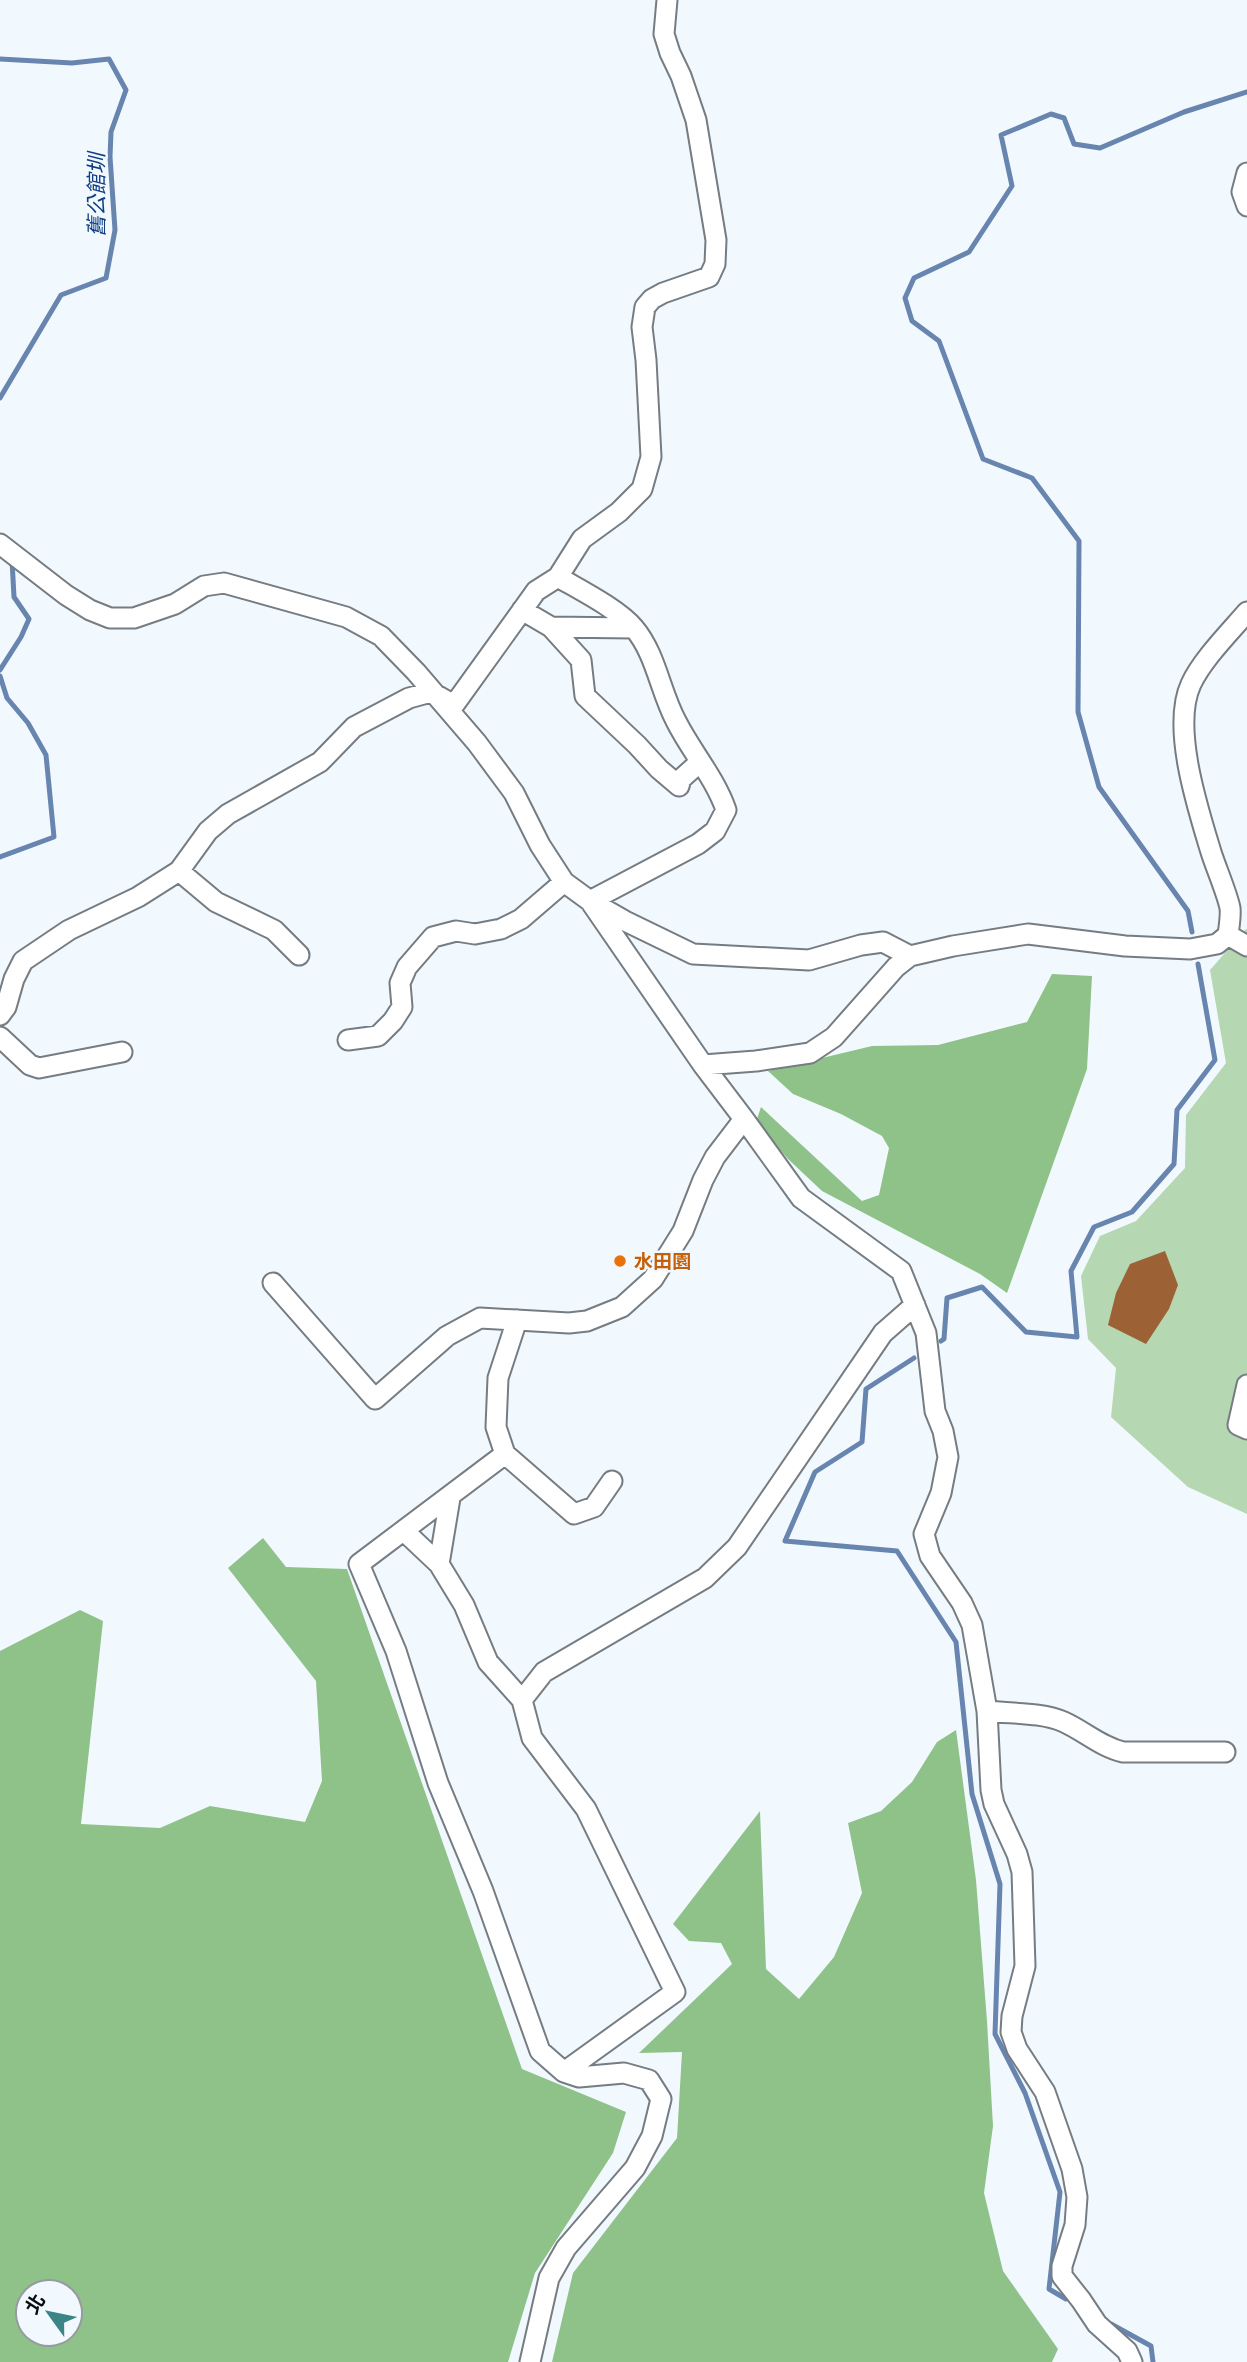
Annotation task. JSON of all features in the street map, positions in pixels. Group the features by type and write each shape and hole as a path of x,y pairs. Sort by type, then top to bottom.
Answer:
{"street":[{"path":"0,1015 6,1007 14,979 23,961 69,930 138,897 179,871 208,831 228,814 320,762 354,727 409,698 431,692 454,705 537,591 558,577 582,539 619,512 642,489 651,457 642,327 645,307 663,293 709,276 715,264 716,240 696,120 664,34 667,0"},
{"path":"1247,173 1242,192 1247,206"},
{"path":"0,544 66,595 90,610 110,618 134,618 175,604 204,586 223,583 346,617 381,636 477,743 514,793 540,845 564,882 625,921 693,954 809,960 861,945 883,943 910,956"},
{"path":"558,577 609,608 633,628 648,653 675,719 720,794 726,810 715,831 698,844 590,901"},
{"path":"522,610 551,627 581,660 585,696 638,745 659,769 679,786 681,779 700,762"},
{"path":"703,1065 810,1053 834,1037 896,967 910,956 1028,934 1125,946 1191,948 1217,944 1228,935 1230,908 1204,831 1189,770 1184,732 1185,710 1190,685 1247,612"},
{"path":"551,627 633,628"},
{"path":"179,871 216,902 274,930 299,955"},
{"path":"348,1040 378,1036 393,1021 402,1007 400,983 407,967 433,937 456,931 475,934 501,929 521,919 564,882"},
{"path":"590,901 703,1065 801,1198 901,1271 926,1333 935,1411 943,1431 948,1457 941,1493 924,1534 930,1556 962,1602 972,1625 987,1712 990,1790 1022,1872 1025,1966 1012,2016 1011,2032 1017,2049 1045,2092 1072,2169 1077,2197 1075,2225 1062,2266 1062,2276 1097,2324 1127,2351 1132,2362"},
{"path":"1228,935 1247,946"},
{"path":"0,1037 30,1065 39,1068 122,1052"},
{"path":"273,1283 376,1399 447,1336 480,1318 569,1323 587,1321 622,1307 653,1279 683,1231 702,1180 715,1157 744,1119"},
{"path":"522,1700 544,1672 705,1578 737,1547 883,1332 915,1306"},
{"path":"517,1320 498,1378 496,1427 505,1454 574,1514 594,1507 612,1481"},
{"path":"1247,1385 1238,1425 1247,1429"},
{"path":"505,1454 359,1564 396,1651 438,1783 483,1891 540,2051 564,2072 579,2077 624,2073 649,2080 661,2099 652,2136 635,2168 566,2248 549,2278 530,2362"},
{"path":"439,1564 450,1497"},
{"path":"404,1531 439,1564 464,1605 488,1662 522,1700 532,1738 586,1809 674,1992 564,2072"},
{"path":"987,1712 1052,1717 1112,1749 1123,1752 1225,1752"}],"green space":[{"path":"1246,929 1247,1514 1188,1487 1111,1417 1116,1368 1088,1339 1081,1276 1100,1236 1136,1221 1185,1168 1186,1115 1226,1063 1210,970"},
{"path":"1052,974 1092,976 1087,1069 1007,1293 980,1274 822,1191 788,1159 756,1122 761,1107 862,1201 879,1195 889,1148 882,1136 841,1114 793,1094 768,1071 872,1046 938,1045 1027,1022"},
{"path":"263,1538 286,1567 347,1569 522,2069 626,2112 613,2153 535,2273 508,2362 0,2362 0,1651 80,1610 103,1621 81,1824 160,1828 210,1806 305,1822 322,1781 316,1681 228,1568"},
{"path":"956,1730 976,1880 987,2021 993,2126 984,2193 1003,2271 1058,2349 1052,2362 552,2362 573,2273 677,2138 682,2052 639,2053 732,1964 721,1943 689,1941 673,1924 760,1811 766,1969 799,1999 834,1957 862,1893 848,1823 881,1811 912,1782 937,1742"}],"building":[{"path":"1165,1251 1178,1285 1169,1309 1146,1344 1108,1325 1116,1293 1130,1264"}],"waterway":[{"name":"舊公館圳","path":"0,59 72,63 109,59 126,90 111,132 115,230 106,278 61,295 0,398"},
{"path":"1192,932 1188,911 1099,787 1078,712 1079,541 1032,478 983,459 939,341 912,321 905,298 914,278 969,252 1012,186 1001,135 1051,114 1064,118 1074,144 1100,148 1184,112 1247,92"},
{"name":"舊公館圳","path":"0,670 29,619 14,597 12,560"},
{"name":"舊公館圳","path":"0,676 7,698 28,723 46,755 54,837 0,857"},
{"path":"941,1341 944,1339 947,1298 982,1287 1026,1332 1077,1337 1071,1271 1094,1227 1132,1212 1174,1164 1177,1110 1215,1060 1198,964"},
{"path":"914,1358 866,1389 862,1442 815,1472 785,1541 897,1551 956,1642 972,1794 1000,1884 995,2034 1025,2093 1060,2192 1049,2289 1066,2299"},
{"path":"1111,2324 1151,2346 1153,2362"}],"place":[{"name":"水田園","path":"620,1261"}]}
